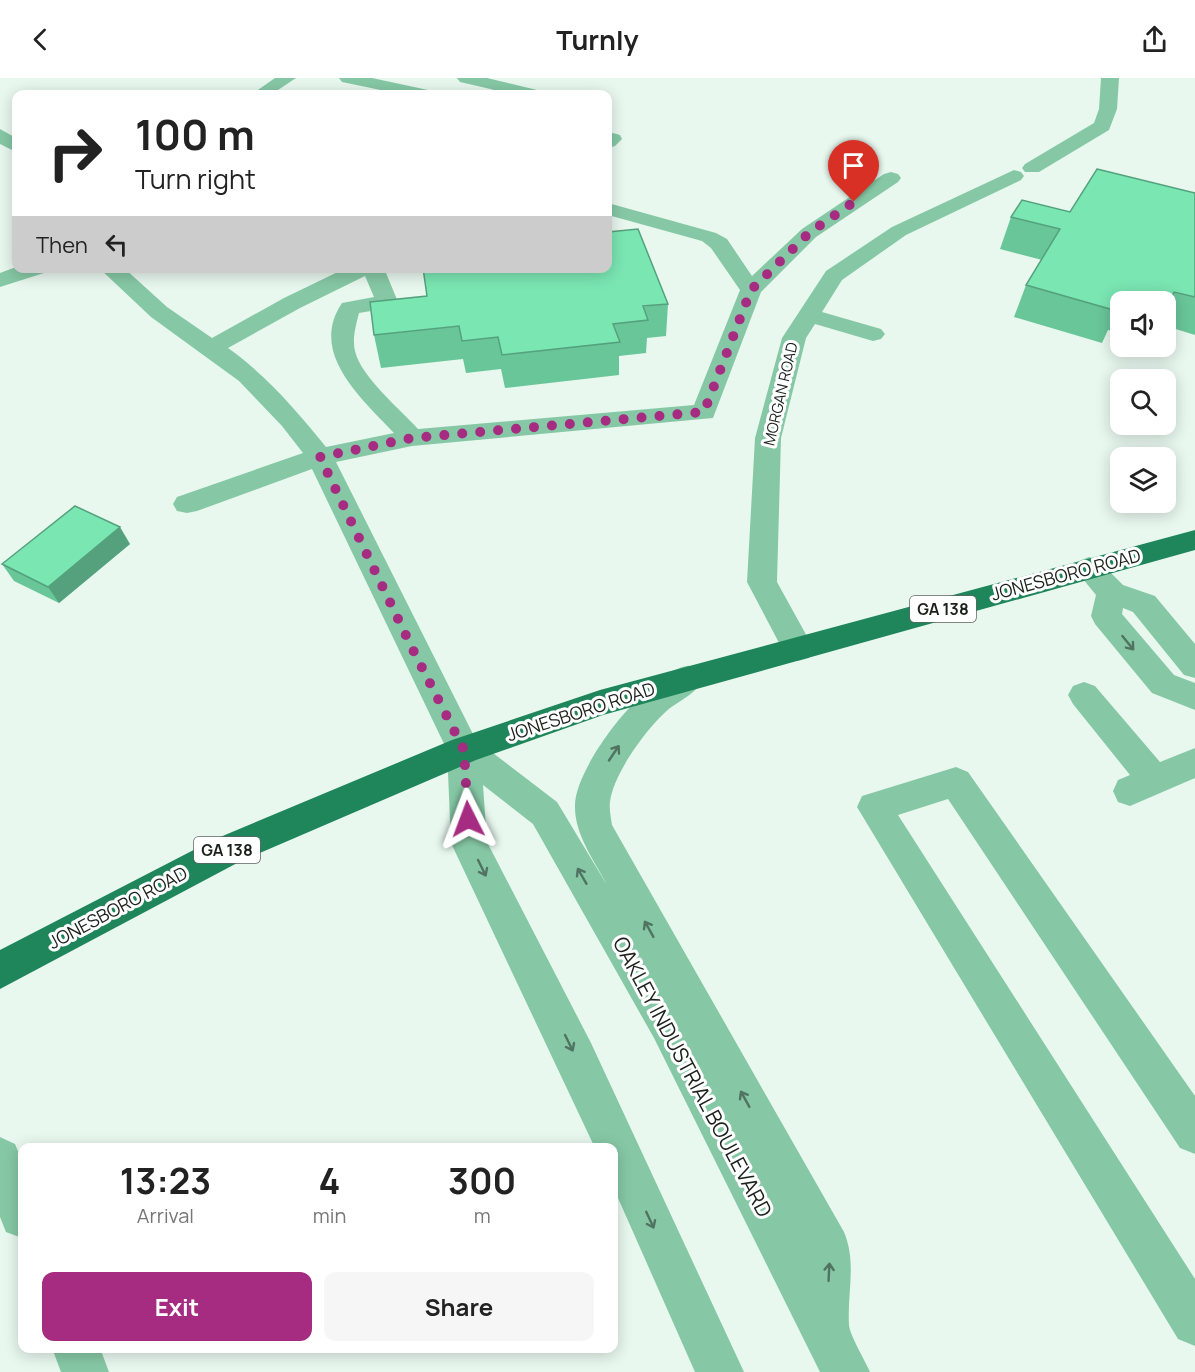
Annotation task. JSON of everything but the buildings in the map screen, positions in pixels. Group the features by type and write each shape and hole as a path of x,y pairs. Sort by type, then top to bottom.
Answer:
{"highway":[{"name":"JONESBORO ROAD","path":"0,970 226,851 464,750 600,703 1195,540"}],"street":[{"path":"271,90 287,78"},
{"path":"348,78 404,90"},
{"path":"466,78 515,90"},
{"name":"MORGAN ROAD","path":"798,650 762,582 768,438 794,338 834,276 899,231 1023,172 1102,126 1108,109 1110,78"},
{"path":"187,504 320,457 412,438 704,412 751,290 809,233 891,178"},
{"path":"612,210 709,237 719,244 751,290"},
{"path":"632,234 661,224"},
{"path":"0,280 21,273"},
{"name":"OAKLEY INDUSTRIAL BOULEVARD","path":"116,273 159,312 248,376 272,400 320,457 464,750 469,843 576,1058 615,1143"},
{"path":"211,348 292,303 354,273"},
{"path":"375,273 387,302 350,308 345,319 344,353 364,385 412,438"},
{"path":"808,315 873,334"},
{"path":"1089,568 1112,593 1144,604 1195,666"},
{"path":"1112,593 1106,616 1163,684 1195,697"},
{"path":"689,678 656,701 632,729 601,772 592,803 595,828 828,1248 825,1330"},
{"path":"1084,695 1142,786 1195,762"},
{"name":"OAKLEY INDUSTRIAL BOULEVARD","path":"464,750 545,813 669,1024 846,1372"},
{"path":"1195,1132 956,782 874,807 1195,1322"},
{"name":"OAKLEY INDUSTRIAL BOULEVARD","path":"618,1150 720,1372"},
{"path":"0,1159 18,1206"},
{"path":"78,1353 85,1372"}],"route":[{"path":"468,819 464,750 320,457 412,438 704,412 751,290 809,233 854,202"}]}
